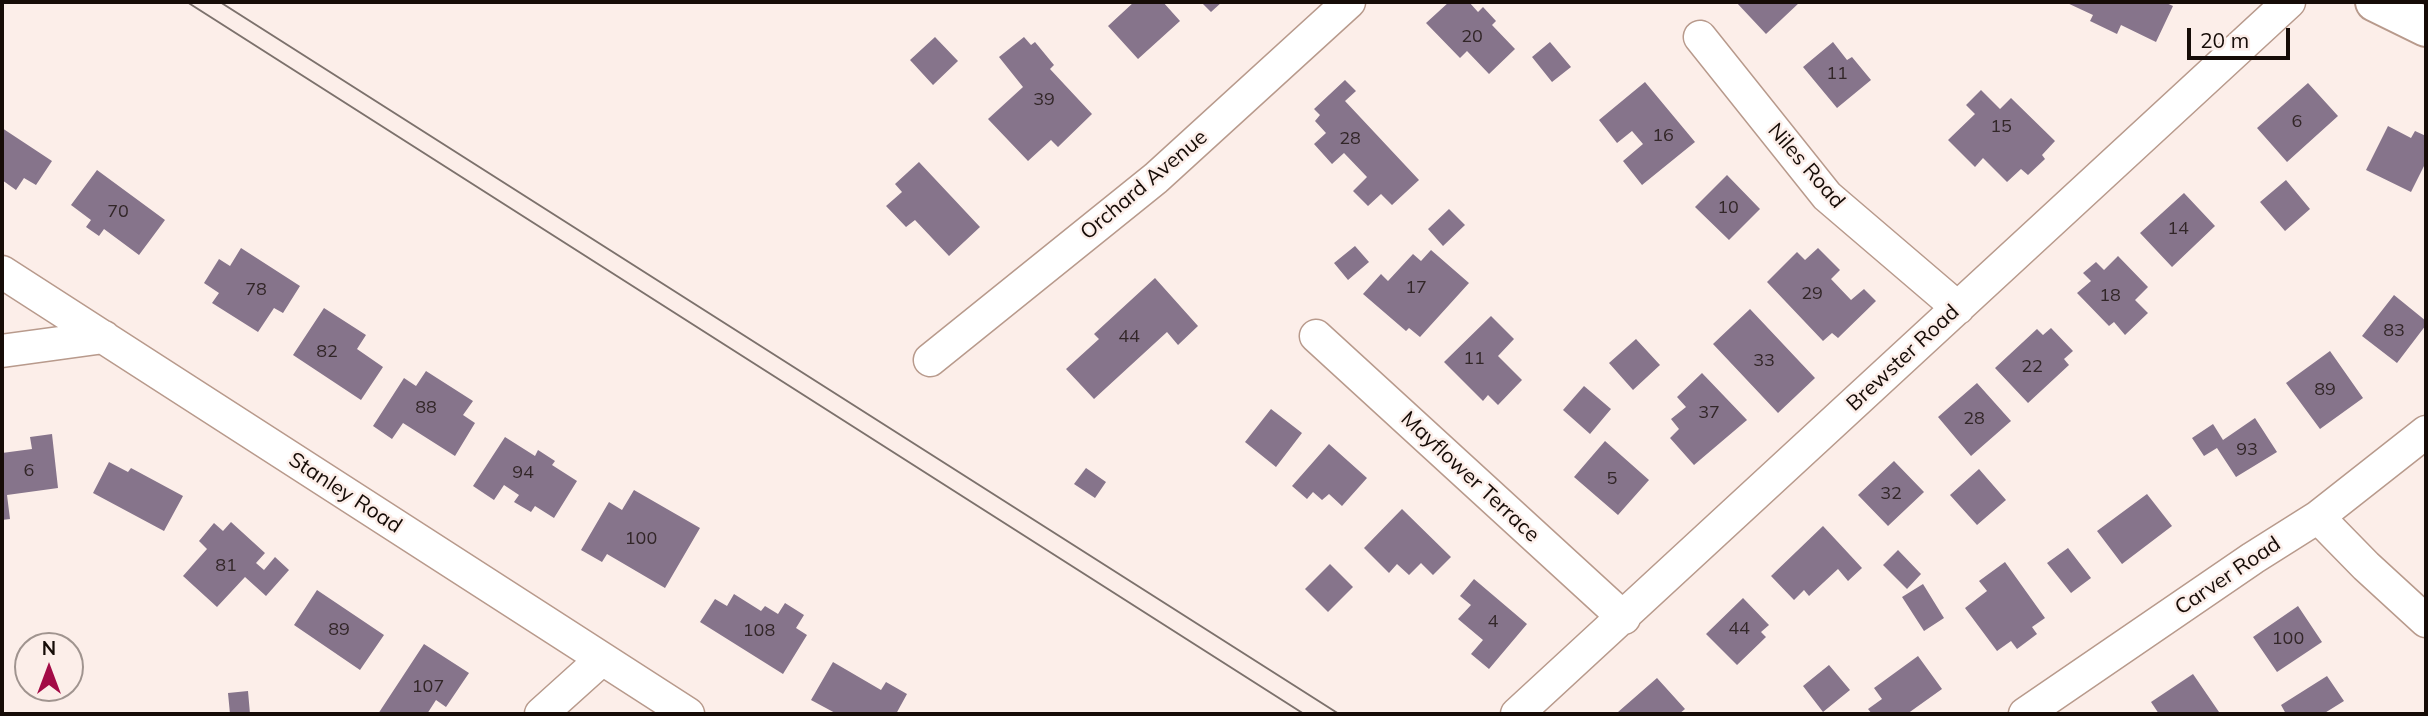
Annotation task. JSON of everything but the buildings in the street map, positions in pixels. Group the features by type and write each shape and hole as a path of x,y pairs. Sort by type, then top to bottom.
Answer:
{"street":[{"name":"Orchard Avenue","path":"930,360 1156,178 1349,2"},
{"name":"Brewster Road","path":"1517,714 2289,2"},
{"path":"2375,2 2426,27"},
{"name":"Niles Road","path":"1700,37 1827,196 1958,307"},
{"name":"Stanley Road","path":"2,272 688,714"},
{"name":"Mayflower Terrace","path":"1316,336 1624,618"},
{"path":"2,351 104,337"},
{"name":"Carver Road","path":"2025,714 2253,558 2318,517 2426,432"},
{"path":"2318,517 2426,621"},
{"path":"541,714 602,659"}],"tram line":[{"path":"187,2 1304,714"},
{"path":"220,2 1339,714"}]}
